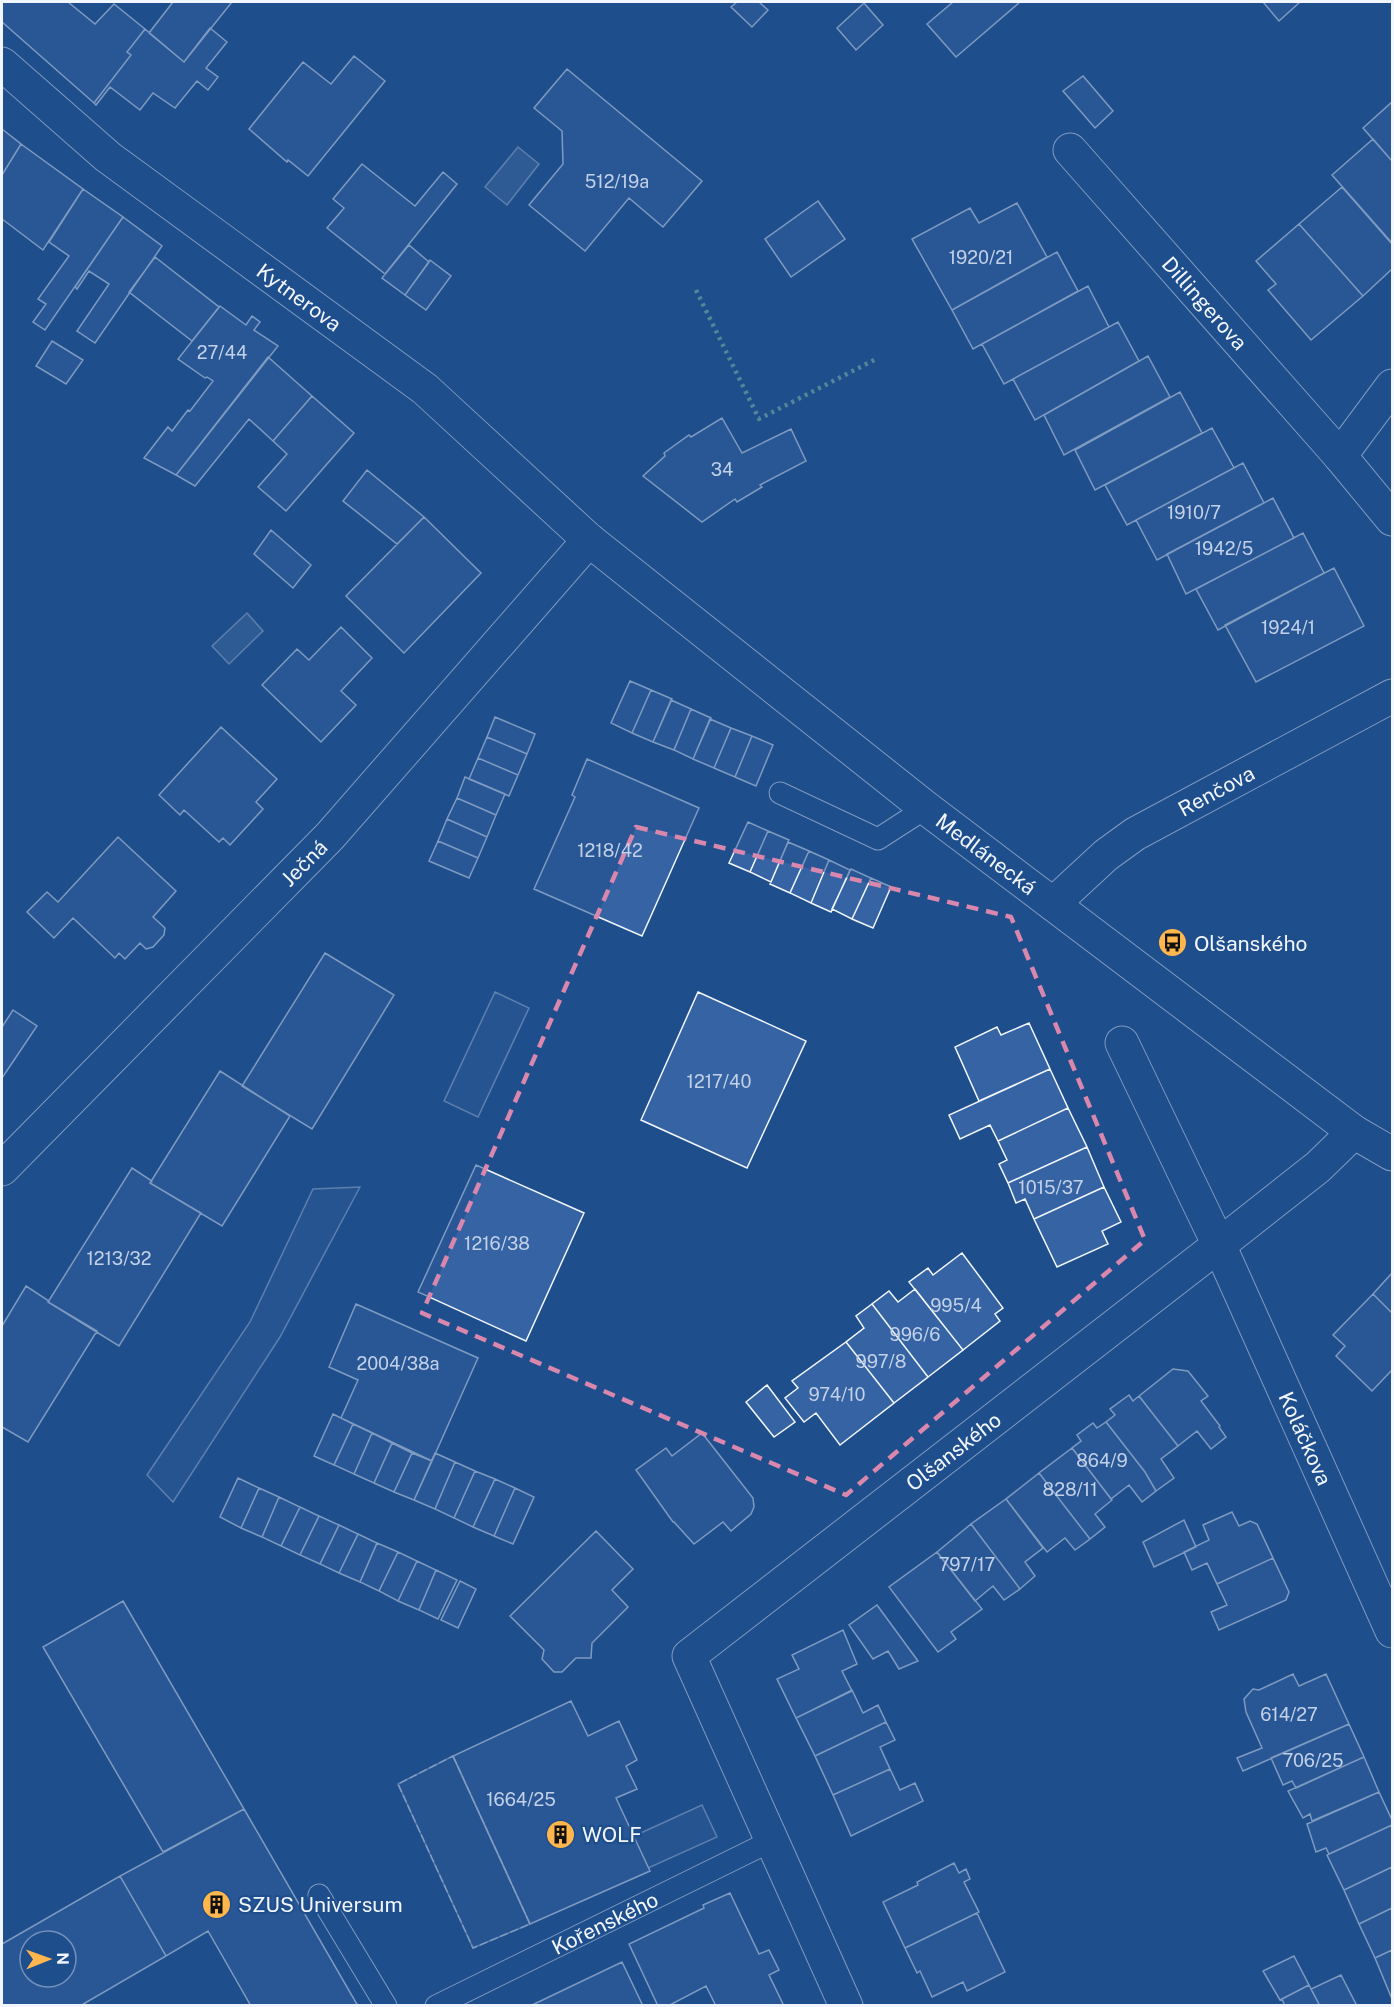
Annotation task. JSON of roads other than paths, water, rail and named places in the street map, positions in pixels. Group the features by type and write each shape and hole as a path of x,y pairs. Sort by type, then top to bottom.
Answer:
{"street":[{"name":"Kytnerova","path":"2,64 108,157 426,389 589,540"},
{"name":"Dillingerova","path":"1070,150 1340,456 1392,519"},
{"path":"1340,456 1392,386"},
{"name":"Medlánecká","path":"589,540 926,808 1354,1132 1392,1154"},
{"name":"Ječná","path":"2,1169 330,836 589,540"},
{"name":"Renčova","path":"1053,904 1106,855 1135,834 1392,696"},
{"name":"Koláčkova","path":"1122,1043 1220,1245 1392,1631"},
{"path":"1220,1245 1318,1167 1354,1132"},
{"name":"Olšanského","path":"771,1841 689,1656 1220,1245"},
{"path":"771,1841 846,2006"}],"lane":[{"path":"780,793 878,839 926,808"},
{"name":"Kořenského","path":"436,2006 771,1841"},
{"path":"319,1895 386,2006"}],"place":[{"name":"Olšanského","path":"1173,943"},
{"name":"WOLF","path":"561,1834"},
{"name":"SZUS Universum","path":"217,1904"}]}
